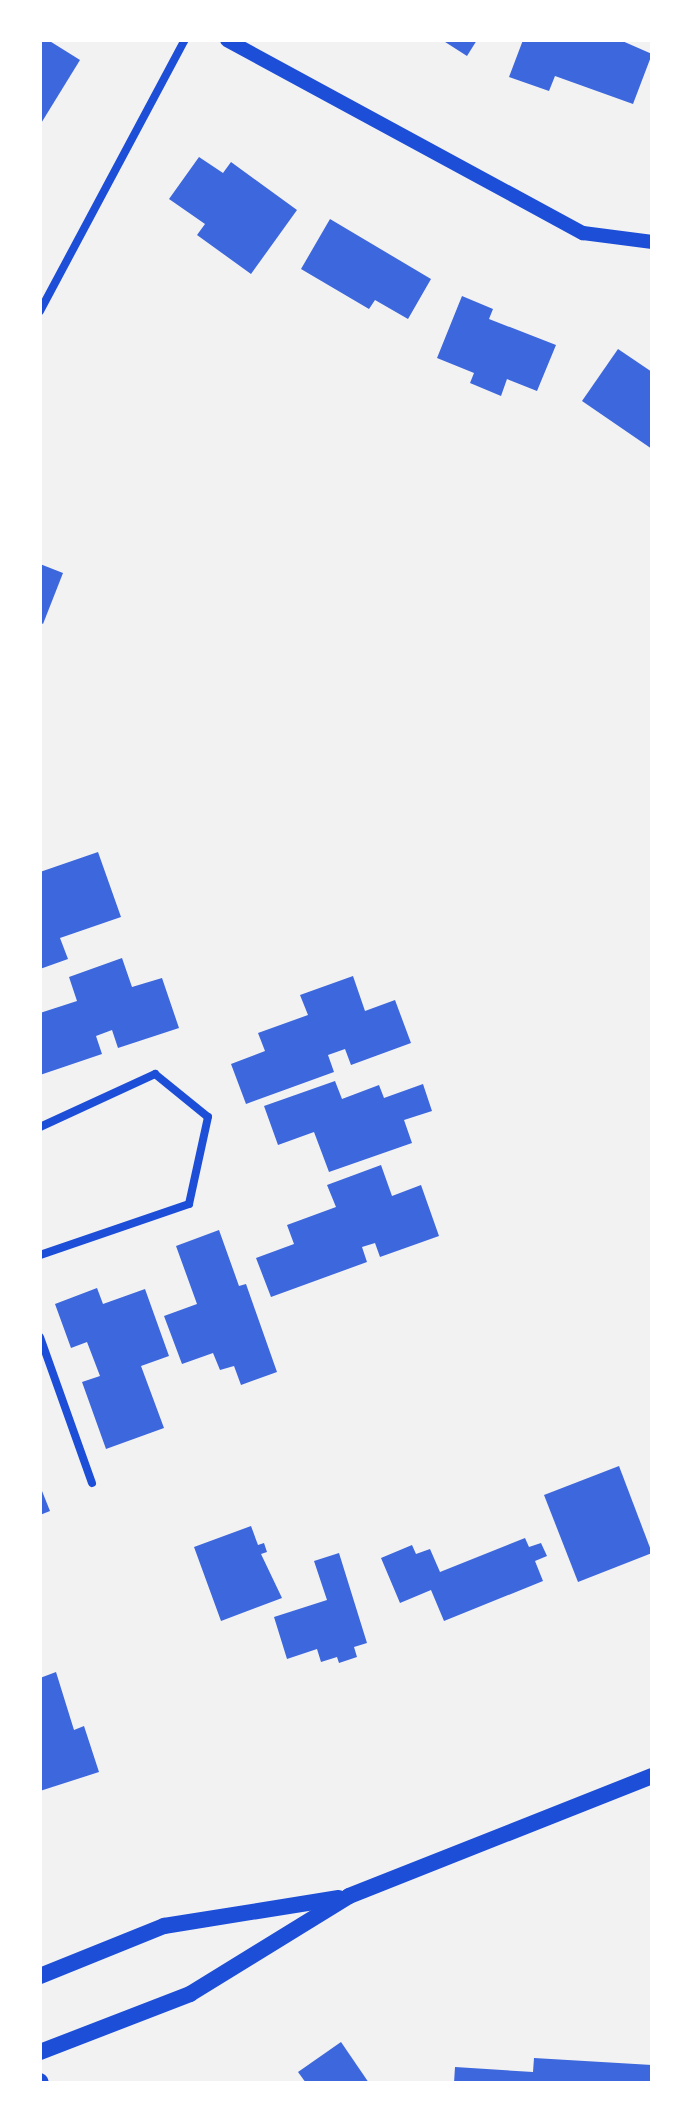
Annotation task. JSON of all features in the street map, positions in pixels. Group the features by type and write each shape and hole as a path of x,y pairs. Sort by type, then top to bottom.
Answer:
{"main road":[{"path":"40,2052 190,1994 349,1896 652,1776"},
{"path":"40,1976 164,1926 349,1896"}],"street":[{"path":"40,311 185,40"},
{"path":"227,40 583,233 652,242"},
{"path":"40,1127 155,1074 208,1117 189,1204 40,1255"},
{"path":"40,1337 92,1483"}],"building":[{"path":"40,40 48,40 80,60 40,125"},
{"path":"442,40 477,40 467,56"},
{"path":"523,40 620,40 652,54 633,104 555,76 549,91 509,77"},
{"path":"199,157 223,173 231,162 297,210 251,274 197,235 205,224 169,199"},
{"path":"330,219 431,279 408,319 375,300 369,309 301,269"},
{"path":"462,296 493,309 489,319 556,345 537,391 507,379 501,396 470,383 474,373 437,358"},
{"path":"618,349 652,372 652,449 582,401"},
{"path":"40,564 63,573 43,624 40,622"},
{"path":"98,852 121,917 60,938 68,959 40,969 40,872"},
{"path":"122,958 132,987 162,978 179,1028 118,1048 112,1030 96,1036 102,1054 40,1075 40,1013 77,1001 69,977"},
{"path":"353,976 365,1011 395,1000 411,1043 351,1065 345,1049 328,1055 334,1072 246,1104 231,1064 265,1051 258,1033 308,1015 300,995"},
{"path":"335,1081 342,1099 379,1085 384,1098 423,1084 432,1111 404,1120 412,1143 329,1172 314,1132 278,1145 264,1106"},
{"path":"381,1165 392,1196 421,1185 439,1236 380,1257 375,1243 362,1247 367,1262 271,1297 256,1258 294,1244 287,1225 336,1207 327,1185"},
{"path":"219,1230 239,1286 246,1284 277,1372 241,1385 234,1366 220,1370 213,1353 182,1364 164,1316 197,1304 176,1246"},
{"path":"97,1288 103,1304 145,1289 169,1356 141,1366 164,1428 106,1449 82,1382 100,1376 87,1342 71,1348 55,1304"},
{"path":"619,1466 652,1553 578,1582 544,1495"},
{"path":"40,1486 50,1511 40,1515"},
{"path":"251,1526 258,1545 264,1543 267,1552 261,1554 282,1598 221,1621 194,1547"},
{"path":"525,1538 529,1547 541,1543 547,1556 535,1561 543,1581 444,1621 431,1590 400,1603 381,1558 412,1545 416,1554 430,1549 440,1572"},
{"path":"339,1553 367,1643 354,1647 357,1657 339,1663 337,1657 321,1662 317,1649 287,1659 274,1617 327,1600 314,1561"},
{"path":"56,1672 74,1730 84,1726 99,1772 40,1791 40,1678"},
{"path":"341,2042 369,2083 306,2083 298,2072"},
{"path":"534,2058 652,2065 652,2083 454,2083 455,2067 533,2072"}]}
